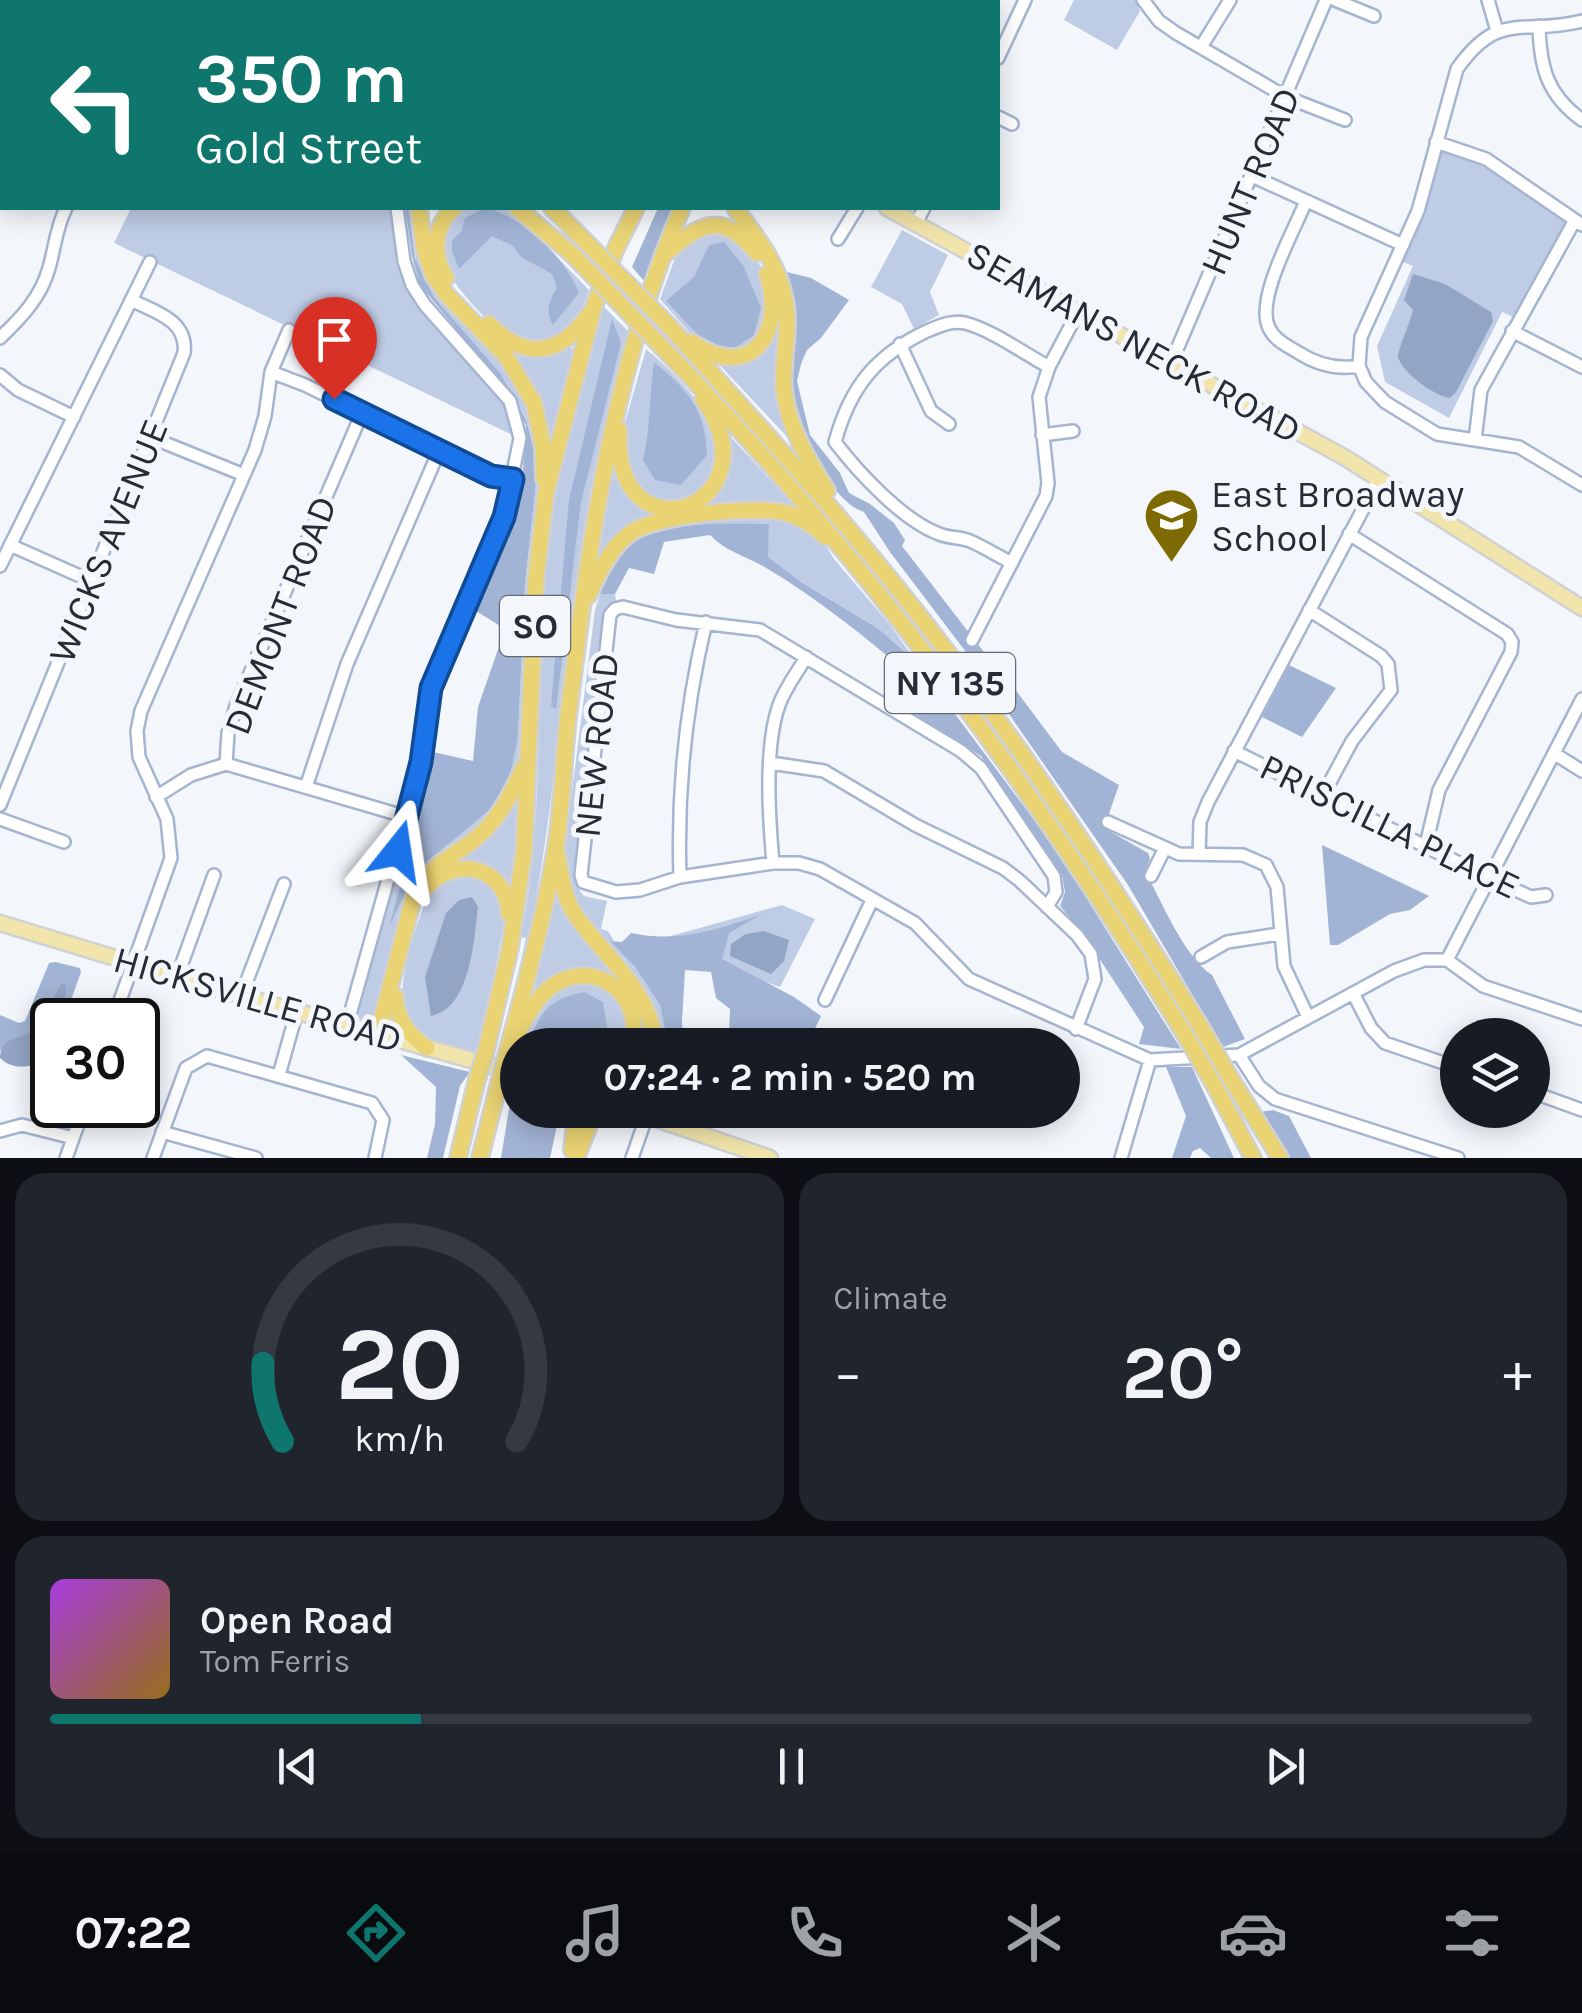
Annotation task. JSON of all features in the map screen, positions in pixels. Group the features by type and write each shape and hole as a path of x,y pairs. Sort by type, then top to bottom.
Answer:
{"highway":[{"path":"420,210 424,248 433,275 506,356 534,403 544,446 546,493"},
{"path":"452,210 438,234 436,252 441,269 449,282 509,342 536,350 555,346 580,326 594,306"},
{"path":"519,210 573,254"},
{"name":"NY 135","path":"530,210 788,482 921,645 1033,798 1184,1033 1223,1083 1272,1158"},
{"name":"NY 135","path":"557,210 668,326 852,533 934,635 1047,788 1199,1024 1252,1158"},
{"path":"616,248 624,210"},
{"name":"SO","path":"458,1158 510,948 524,850 536,578 546,493 594,306 635,210"},
{"name":"SO","path":"514,1028 556,850 581,613 600,487 620,396 662,256 681,210"},
{"path":"736,210 771,260 785,298 784,390 793,428 852,533"},
{"path":"662,256 700,226 729,228 745,239 765,267 774,304 771,324 762,342 739,358 715,356 668,326"},
{"path":"620,396 618,449 629,486 638,497 656,506 677,508 696,503 716,483 722,447 714,416 678,362"},
{"path":"581,613 613,550 631,533 660,521 776,511 812,525 849,557"},
{"path":"380,1034 413,899 422,880 435,865 489,826 505,806 528,759"},
{"path":"556,850 564,892 573,912 641,996 653,1028"},
{"path":"380,1034 422,894 434,880 453,869 480,870 497,882 508,901 510,948"},
{"path":"522,1028 544,993 556,983 588,976 613,984 625,996 634,1028"},
{"path":"394,996 396,1013 404,1027 427,1048"},
{"name":"SO","path":"480,1158 500,1079"},
{"path":"1223,1083 1280,1158"},
{"path":"573,1158 575,1128"},
{"path":"573,1158 587,1128"}],"main road":[{"name":"SEAMANS NECK ROAD","path":"891,210 1079,310 1379,479 1582,608"},
{"name":"HICKSVILLE ROAD","path":"0,923 500,1069"},
{"path":"680,1128 731,1152 770,1158"}],"street":[{"path":"1000,54 1025,0"},
{"path":"1144,0 1158,21 1201,47 1286,97 1345,120"},
{"path":"1201,47 1230,0"},
{"name":"HUNT ROAD","path":"1172,362 1326,0"},
{"path":"1335,0 1374,16"},
{"path":"1488,0 1497,31"},
{"path":"1582,21 1497,31 1469,52 1457,69 1418,211 1361,337 1359,366 1366,382 1386,402 1437,434 1520,448 1582,485"},
{"path":"1538,26 1545,79 1562,104 1582,120"},
{"path":"1000,119 1012,124"},
{"path":"1436,142 1486,159 1578,222 1481,390 1474,440"},
{"path":"1252,176 1403,245"},
{"path":"1306,202 1264,312 1278,340 1310,360 1345,368 1359,366"},
{"path":"0,338 22,317 44,283 57,227 65,210"},
{"path":"347,1025 421,762 431,688 504,517 520,438 510,401 425,306 412,285 404,261 397,210"},
{"path":"838,239 855,210"},
{"path":"916,224 923,210"},
{"path":"0,566 150,262"},
{"name":"WICKS AVENUE","path":"0,806 184,352 186,341 173,321 132,300"},
{"path":"972,640 1046,496 1039,397 1049,367 1079,310"},
{"path":"1012,563 969,541 942,536 898,509 860,474 834,442 866,376 881,357 938,326 962,322 1049,367"},
{"path":"121,998 170,866 169,830 139,758 141,710 244,475 262,427 271,372 289,330"},
{"path":"1512,331 1582,367"},
{"path":"900,344 931,411 950,424"},
{"path":"271,372 306,385 491,476 513,479"},
{"path":"2,382 74,417"},
{"name":"DEMONT ROAD","path":"226,764 228,732 236,706 362,413"},
{"path":"1042,435 1074,430"},
{"path":"150,437 244,475"},
{"path":"306,787 347,664 439,451"},
{"path":"1200,854 1202,816 1379,479"},
{"path":"1349,534 1507,634 1512,642 1511,652 1439,790 1426,845"},
{"path":"10,545 91,582"},
{"name":"NEW ROAD","path":"680,877 616,892 583,882 610,616 623,607 676,620 706,622"},
{"path":"1309,610 1380,656 1392,676 1387,700 1352,741 1323,795"},
{"path":"771,763 810,767 836,777 915,825 1003,868 1084,943 1094,964 1095,979 1076,1028 969,979 916,923 820,868 774,863 680,877 678,830 689,710 706,622 760,630 961,751 981,768 1054,876 1056,892 1047,907"},
{"path":"774,863 768,809 778,709 806,657"},
{"path":"1446,960 1582,699"},
{"name":"PRISCILLA PLACE","path":"1234,751 1489,878 1531,896 1546,896"},
{"path":"1555,754 1582,771"},
{"path":"156,798 181,781 226,764 407,818"},
{"path":"0,766 14,772"},
{"path":"0,819 64,842"},
{"path":"1108,822 1164,850 1242,855 1266,865 1277,886 1279,934 1288,979 1308,1016"},
{"path":"1152,876 1164,850"},
{"path":"178,977 214,875"},
{"path":"242,996 284,884"},
{"path":"825,1000 872,900"},
{"path":"1200,957 1227,942 1279,934"},
{"path":"1080,1030 1150,1060 1239,1056 1408,964 1446,960 1482,986 1582,1018"},
{"path":"1352,993 1371,1028 1385,1042 1440,1062"},
{"path":"279,1075 296,1011"},
{"path":"1239,1056 1259,1086 1276,1098 1458,1158"},
{"path":"153,1158 186,1068 200,1058 226,1060 372,1103 382,1117 375,1158"},
{"path":"1121,1158 1150,1060"},
{"path":"1550,1098 1582,1110"},
{"path":"0,1132 22,1125 73,1138"},
{"path":"66,1158 77,1128"},
{"path":"632,1158 643,1128"},
{"path":"162,1132 256,1158"}],"shaded area":[{"path":"1074,0 1135,0 1140,11 1117,50 1064,20"},
{"path":"1437,144 1467,152 1573,220 1518,319 1502,312 1449,418 1385,382 1377,346 1413,266 1398,260"},
{"path":"130,210 392,210 403,272 507,403 517,437 114,243"},
{"path":"405,210 409,210 415,258 434,297 501,374 526,419 538,465 525,584 518,736 510,776 493,807 427,862 408,888 389,927 427,790 433,752 473,761 478,707 505,629 476,611 521,499 526,425 498,379 420,285"},
{"path":"409,210 414,210 423,265 527,394 540,473 527,598 518,766 498,812 429,867 372,1026 359,1022 357,1017 429,751 433,752 427,790 392,920 408,888 428,861 493,807 518,736 525,584 538,465 526,418 501,374 434,297 416,261"},
{"path":"460,210 515,210 589,290 576,322 563,338 541,344 525,343 504,334 484,316 445,265 441,240 451,218"},
{"path":"481,210 500,213 528,229 564,266 579,293 553,325 549,306 557,288 552,274 521,257 513,246 492,236 459,269 452,240 461,232 465,218"},
{"path":"657,210 674,210 645,282 632,267"},
{"path":"717,229 748,250 765,281 766,331 736,355 694,338 660,299 679,247"},
{"path":"902,230 948,255 930,292 939,315 914,329 902,304 871,287"},
{"path":"724,242 743,265 761,308 754,335 730,351 697,334 666,301 694,277 709,245"},
{"path":"783,271 811,278 849,300 821,338 807,350 801,364 797,381 810,435 840,473 849,493 894,523 905,540 902,546 1004,678 991,685 864,512 838,493 816,459 794,403 792,299"},
{"path":"1413,274 1445,284 1491,312 1493,321 1450,398 1420,383 1398,357 1413,310 1404,300"},
{"path":"780,304 792,442 714,359 743,363 753,359 768,342"},
{"path":"604,307 630,333 591,489 538,891 518,974 526,938 521,937 534,833 542,624 551,520 567,439"},
{"path":"612,319 621,343 581,502 556,709 551,706 569,500"},
{"path":"512,348 573,349 550,449 509,354"},
{"path":"646,349 696,399 714,430 717,444 716,471 711,483 693,501 679,505 656,503 626,472 624,426"},
{"path":"654,362 685,391 703,425 707,455 681,485 655,480 643,460"},
{"path":"727,433 806,518 694,511 707,499"},
{"path":"615,455 630,492 662,515 599,562 597,561"},
{"path":"777,515 820,535 834,559 917,663 879,629 767,557 769,524 647,534 615,563 604,586 600,584 630,537 662,523"},
{"path":"769,524 768,557 801,582 879,629 917,663 1055,848 1181,1049 1139,1044 1144,1027 1082,932 1060,906 1065,892 1062,875 981,756 901,705 913,678 859,633 783,578 710,535 664,542 654,574 629,568 615,594 600,594 626,551 649,534 693,525"},
{"path":"600,594 615,594 616,601 606,612 586,761 575,885 584,896 607,901 601,929 608,931 614,941 611,942 635,967 660,1005 665,1028 649,1028 575,908 564,855"},
{"path":"1289,665 1336,688 1302,737 1262,717"},
{"path":"1009,681 1062,752 1119,785 1104,828 1148,853 1145,871 1166,912 1192,955 1212,975 1245,1039 1223,1047 1128,885 995,694"},
{"path":"518,793 522,794 515,896 463,864 458,855"},
{"path":"1322,845 1429,896 1410,910 1390,914 1338,945 1330,945"},
{"path":"461,874 482,876 496,888 506,914 482,1034 474,1054 435,1044 415,1034 406,1021 403,1005 406,965 429,892"},
{"path":"556,882 641,1000 649,1028 637,1028 637,1013 582,973 533,998"},
{"path":"472,897 478,907 468,970 455,1000 431,1016 425,977 446,913 459,900"},
{"path":"782,905 815,919 780,987 665,947 671,936"},
{"path":"762,914 729,933 722,959 821,1016 815,1028 729,1028 730,1009 716,998 711,972 685,970 683,1028 665,1028 660,1005 635,967 610,941 622,942 631,933 665,936 730,925"},
{"path":"764,931 789,940 784,961 771,974 730,956 731,944 746,934"},
{"path":"49,963 80,968 72,998 65,998 61,983 53,998 35,998"},
{"path":"599,982 629,1010 628,1028 529,1028 549,994 569,983"},
{"path":"61,983 65,985 65,998 53,998"},
{"path":"584,992 603,1002 607,1028 535,1028 547,1009"},
{"path":"30,1009 30,1031 0,1051 0,1015 19,1023 25,1021"},
{"path":"28,1033 30,1065 4,1062 0,1058 3,1047"},
{"path":"401,1055 470,1072 460,1086 443,1158 427,1158 435,1124 436,1087"},
{"path":"1166,1067 1192,1067 1234,1158 1211,1158 1200,1148 1190,1158 1172,1158 1186,1116"},
{"path":"1273,1110 1289,1116 1311,1158 1286,1158 1259,1112"},
{"path":"506,1128 556,1128 550,1158 501,1158"}],"place":[{"name":"East Broadway School","path":"1172,565"}],"route":[{"path":"334,399 491,476 513,479 504,517 431,688 421,762 398,851"}]}
